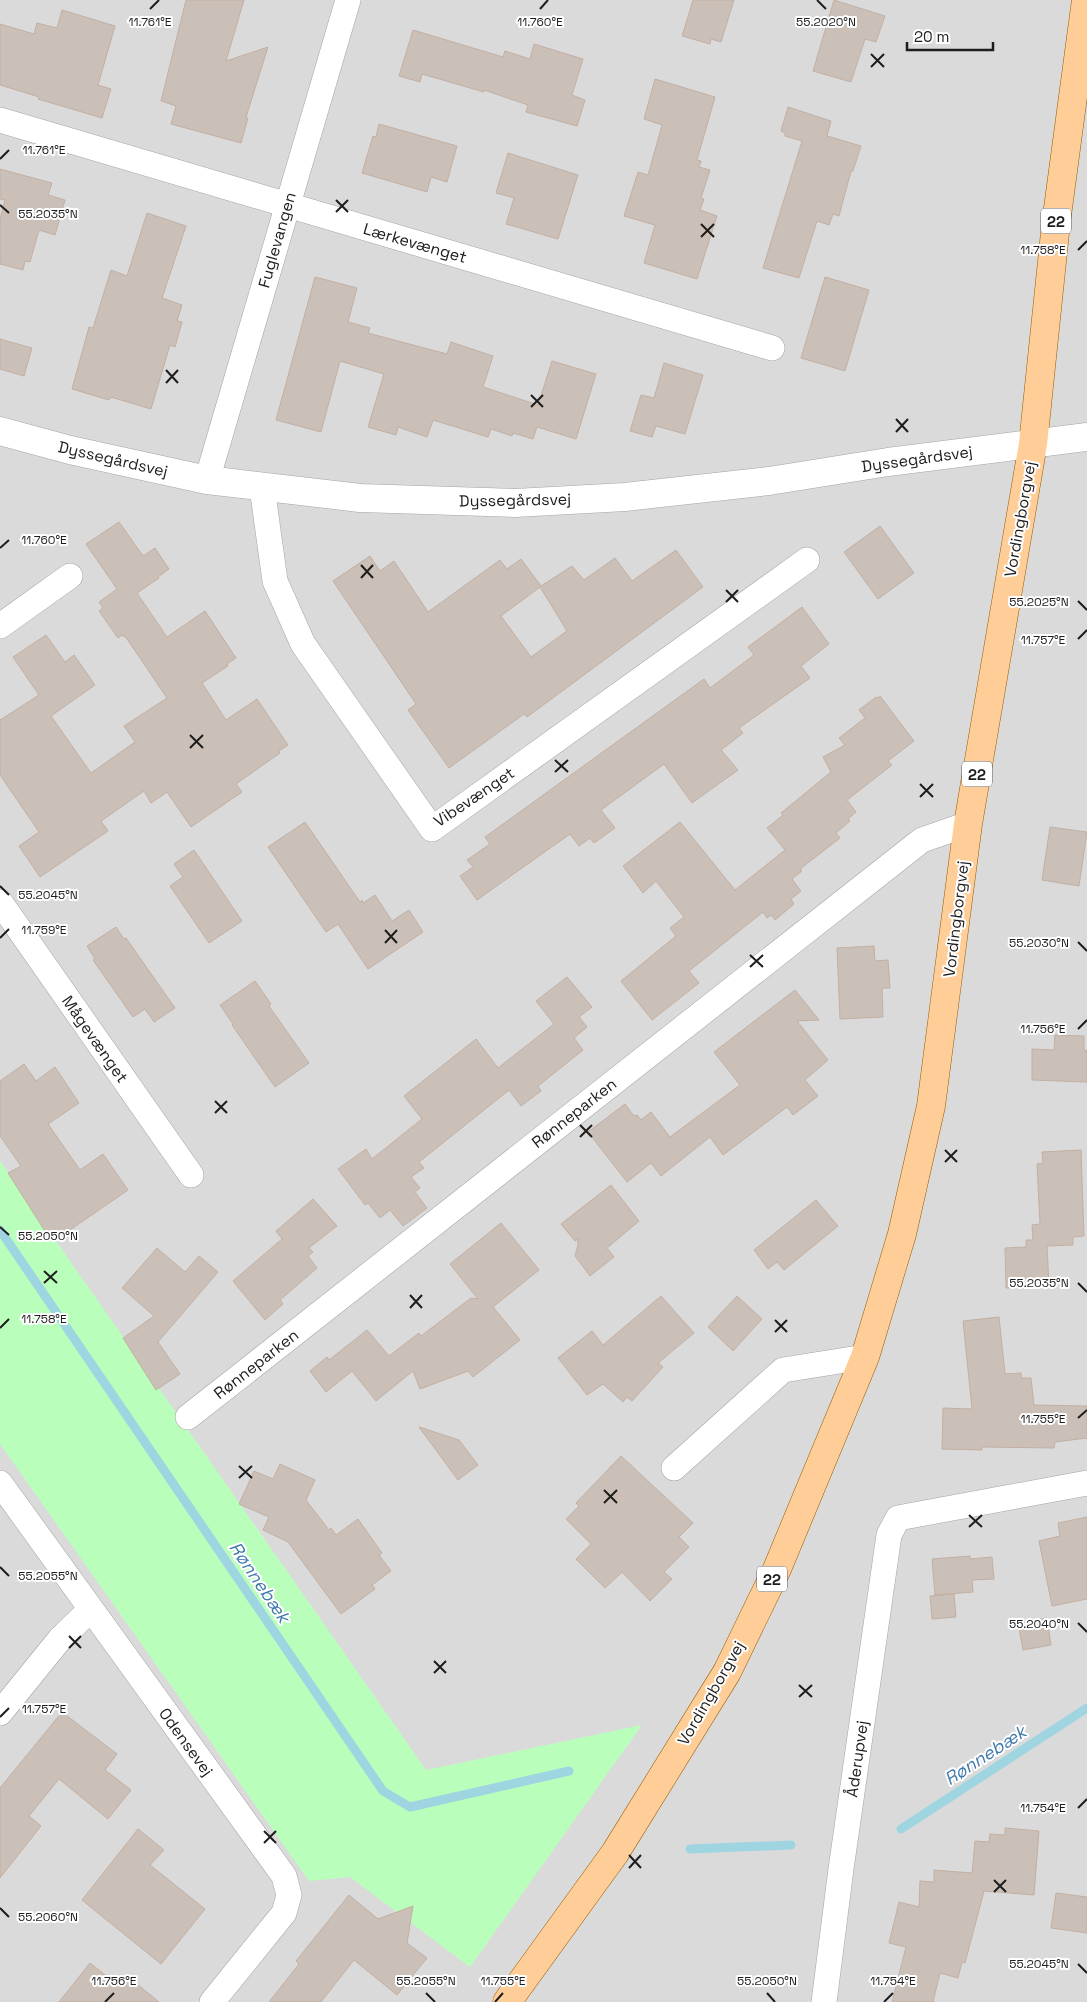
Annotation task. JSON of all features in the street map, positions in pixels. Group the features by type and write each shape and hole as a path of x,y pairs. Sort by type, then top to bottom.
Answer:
{"main road":[{"name":"Vordingborgvej","path":"507,2002 615,1853 727,1672 781,1560 865,1357 902,1234 931,1106 968,824 1033,444 1056,223 1086,0"}],"street":[{"name":"Fuglevangen","path":"207,480 348,0"},
{"name":"Lærkevænget","path":"0,120 772,348"},
{"name":"Dyssegårdsvej","path":"0,431 70,450 207,480 360,498 515,503 625,497 740,484 888,462 1087,436"},
{"name":"Vibevænget","path":"262,487 275,581 303,644 432,829 807,560"},
{"path":"0,626 70,576"},
{"name":"Rønneparken","path":"188,1417 922,840 968,824"},
{"name":"Mågevænget","path":"0,902 191,1175"},
{"path":"674,1468 783,1370 865,1357"},
{"name":"Åderupvej","path":"824,2002 889,1535 898,1518 1087,1482"},
{"name":"Odensevej","path":"0,1483 284,1876 289,1895 284,1912 212,2002"},
{"path":"0,1713 60,1638 90,1610"}],"shaded area":[{"path":"0,0 1087,0 1087,2002 0,2002"}],"green space":[{"path":"0,1161 426,1770 642,1725 470,1967 350,1877 309,1881 0,1444"}],"building":[{"path":"186,0 244,0 226,61 268,47 246,117 248,118 241,143 171,124 176,106 161,101"},
{"path":"693,0 734,0 721,42 711,39 710,44 682,36"},
{"path":"834,0 885,16 876,42 865,39 851,82 813,71"},
{"path":"62,10 115,26 98,85 111,89 102,118 38,99 39,97 0,85 0,24 34,34 37,23 57,28"},
{"path":"413,30 503,57 505,51 530,59 534,44 583,59 572,95 585,100 577,126 526,112 528,105 484,90 484,92 422,74 420,82 399,76"},
{"path":"655,79 715,97 697,160 701,161 699,167 710,170 701,198 704,199 700,210 717,216 697,279 644,263 655,225 624,216 638,172 648,175 662,125 644,119"},
{"path":"788,107 831,121 827,136 861,146 853,171 851,171 839,216 833,214 829,225 817,221 799,278 763,268 802,141 785,136 785,133 781,131"},
{"path":"379,124 457,146 447,182 431,177 427,192 362,173 373,136 376,137"},
{"path":"508,153 578,175 558,239 506,224 514,198 496,193"},
{"path":"0,169 52,183 48,195 65,200 55,235 39,230 30,262 25,261 23,270 0,264 0,219 5,200 0,199"},
{"path":"147,213 186,226 162,298 182,305 177,321 182,322 175,347 170,345 151,409 111,397 109,400 72,389 89,327 93,328 111,270 127,276"},
{"path":"315,277 357,288 348,322 370,328 368,333 447,354 451,342 493,356 483,387 538,405 552,361 596,374 576,439 537,427 533,439 513,433 512,436 491,429 488,437 433,420 427,437 398,427 396,435 368,427 384,374 340,361 321,432 276,420"},
{"path":"825,277 869,290 845,371 801,358"},
{"path":"0,339 32,348 24,376 0,369"},
{"path":"664,363 703,375 685,434 656,426 652,437 630,431 641,395 654,398"},
{"path":"119,522 143,556 155,548 169,569 137,593 167,637 205,611 236,658 227,664 228,666 202,683 226,720 257,699 288,745 279,751 280,753 236,784 242,792 191,827 167,792 151,803 144,791 101,821 108,831 40,877 19,846 39,832 0,775 0,720 39,695 13,657 46,635 65,662 74,655 95,685 51,716 91,773 135,742 124,726 167,698 125,636 122,635 118,638 99,611 103,608 99,602 117,589 86,544"},
{"path":"880,526 914,573 878,599 844,552"},
{"path":"676,550 703,587 527,717 524,714 449,768 408,710 416,704 333,581 370,556 380,571 394,561 428,612 500,560 507,569 521,559 541,586 572,566 584,580 615,558 632,581","holes":["540,587 567,631 531,657 501,616"]},
{"path":"802,607 829,644 801,666 810,678 739,728 743,733 721,750 738,770 692,803 664,764 601,810 615,828 594,843 590,838 579,846 570,834 477,900 460,876 473,867 467,860 490,844 485,837 704,679 710,688 754,655 748,647"},
{"path":"880,696 914,741 888,761 892,765 847,800 856,812 848,819 850,821 836,833 840,838 800,869 802,871 792,879 801,891 791,899 794,904 775,920 771,915 767,918 763,912 689,971 699,983 652,1020 621,981 676,936 670,928 684,917 656,881 643,893 623,866 680,822 735,890 785,850 767,828 783,815 781,813 831,772 823,757 845,745 839,738 865,718 859,710"},
{"path":"305,822 360,902 362,900 363,903 375,895 392,921 409,910 423,932 368,969 338,924 326,932 268,847"},
{"path":"1050,827 1087,832 1079,886 1042,880"},
{"path":"194,850 242,921 209,943 170,886 183,877 174,864"},
{"path":"116,927 124,939 126,938 175,1008 154,1022 145,1009 133,1017 93,960 95,959 87,946"},
{"path":"874,946 875,961 888,960 890,988 882,988 883,1017 840,1019 837,948"},
{"path":"567,977 592,1007 579,1017 587,1027 574,1038 583,1050 538,1086 541,1091 521,1106 509,1090 419,1162 424,1168 411,1177 420,1188 415,1192 427,1208 403,1226 390,1210 380,1218 368,1203 365,1205 338,1169 366,1149 372,1159 422,1119 404,1096 476,1039 498,1068 554,1024 536,1001"},
{"path":"255,981 271,1004 269,1006 309,1063 275,1087 220,1005"},
{"path":"795,990 819,1020 797,1021 828,1060 805,1080 818,1096 793,1115 787,1107 723,1155 710,1137 661,1176 651,1163 627,1182 588,1132 625,1104 634,1116 637,1115 641,1120 651,1112 670,1137 740,1085 714,1052"},
{"path":"1055,1035 1084,1036 1084,1050 1087,1051 1087,1082 1032,1080 1032,1049 1054,1050"},
{"path":"24,1064 36,1081 55,1067 79,1103 48,1124 80,1170 103,1154 128,1190 64,1234 62,1231 50,1239 8,1173 21,1166 0,1136 0,1081"},
{"path":"1081,1150 1084,1236 1073,1237 1073,1245 1047,1246 1049,1286 1006,1288 1005,1248 1026,1247 1026,1240 1033,1240 1032,1225 1040,1224 1037,1164 1043,1163 1042,1152"},
{"path":"611,1185 639,1221 607,1248 614,1257 590,1276 575,1256 578,1239 575,1241 561,1224"},
{"path":"313,1199 337,1226 309,1248 313,1252 308,1256 317,1268 280,1300 283,1304 265,1320 233,1281 282,1239 276,1231"},
{"path":"816,1200 838,1226 784,1270 777,1262 768,1269 754,1250"},
{"path":"501,1223 539,1270 493,1307 520,1340 473,1377 468,1371 420,1389 413,1371 376,1401 352,1371 326,1392 310,1371 327,1357 329,1360 367,1330 389,1356 419,1333 421,1336 471,1298 478,1299 450,1264"},
{"path":"157,1248 185,1272 199,1256 218,1272 158,1342 180,1374 156,1390 123,1338 154,1316 122,1288"},
{"path":"661,1296 694,1333 658,1363 663,1367 632,1401 627,1397 623,1402 603,1384 587,1395 558,1358 592,1331 603,1345"},
{"path":"737,1296 762,1319 733,1351 708,1327"},
{"path":"999,1317 1005,1374 1021,1373 1021,1378 1031,1378 1034,1405 1087,1406 1087,1438 1055,1442 1054,1448 982,1447 982,1450 942,1449 943,1408 972,1409 963,1321"},
{"path":"419,1427 459,1440 478,1465 458,1480"},
{"path":"621,1456 693,1523 679,1537 689,1547 664,1572 672,1579 650,1601 622,1572 605,1588 576,1559 591,1544 566,1519 579,1506 576,1503"},
{"path":"280,1464 315,1480 306,1500 329,1530 331,1528 336,1535 358,1519 382,1553 379,1555 391,1571 372,1585 375,1589 341,1614 288,1542 263,1530 269,1517 239,1504 254,1471 273,1479"},
{"path":"1087,1517 1087,1599 1052,1606 1039,1541 1060,1536 1058,1523"},
{"path":"970,1556 970,1559 992,1557 994,1579 972,1580 973,1592 935,1595 932,1559"},
{"path":"954,1594 956,1617 932,1619 930,1596"},
{"path":"1047,1618 1051,1645 1023,1650 1018,1623"},
{"path":"62,1712 117,1754 105,1770 131,1790 108,1819 59,1779 29,1816 41,1826 0,1878 0,1788"},
{"path":"1005,1828 1039,1831 1034,1895 984,1891 965,1963 962,1962 958,1978 940,1973 933,2002 892,2002 906,1947 889,1943 899,1902 919,1907 920,1881 934,1882 934,1870 972,1873 975,1841 989,1842 990,1834 1005,1835"},
{"path":"138,1829 164,1850 150,1865 205,1909 161,1964 82,1900"},
{"path":"1056,1893 1087,1897 1087,1933 1051,1928"},
{"path":"349,1895 378,1919 413,1906 407,1943 427,1958 397,1995 354,1960 321,2002 269,2002 299,1964 296,1961"},
{"path":"90,1963 118,1985 126,1975 159,2002 59,2002"}],"waterway":[{"name":"Rønnebæk","path":"0,1230 383,1791 410,1807 569,1771"},
{"name":"Rønnebæk","path":"901,1829 1087,1708"},
{"name":"Rønnebæk","path":"690,1849 791,1845"}]}
